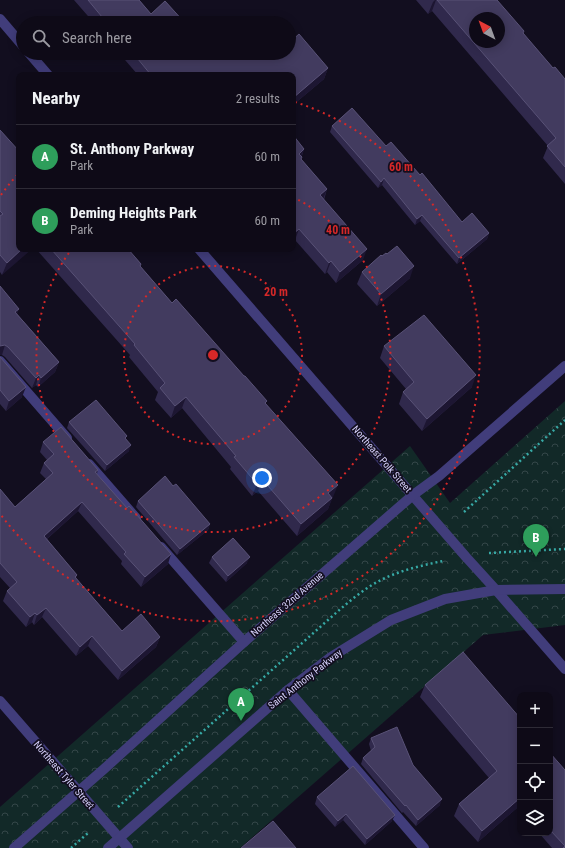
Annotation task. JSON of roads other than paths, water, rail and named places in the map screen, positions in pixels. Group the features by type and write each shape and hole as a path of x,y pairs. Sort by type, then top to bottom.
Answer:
{"street":[{"path":"0,19 16,38"},
{"path":"35,60 45,72"},
{"name":"Northeast Polk Street","path":"203,252 565,670"},
{"path":"0,361 72,444"},
{"name":"Northeast 32nd Avenue","path":"14,848 244,642 413,495 439,476 565,366"},
{"path":"82,456 144,527"},
{"path":"154,539 244,642"},
{"name":"Saint Anthony Parkway","path":"108,848 288,690 331,657 391,620 445,598 496,590 565,589"},
{"path":"288,690 424,848"},
{"name":"Northeast Tyler Street","path":"0,701 128,848"}],"place":[{"name":"Deming Heights Park","path":"536,557"},
{"name":"St. Anthony Parkway","path":"241,721"}]}
